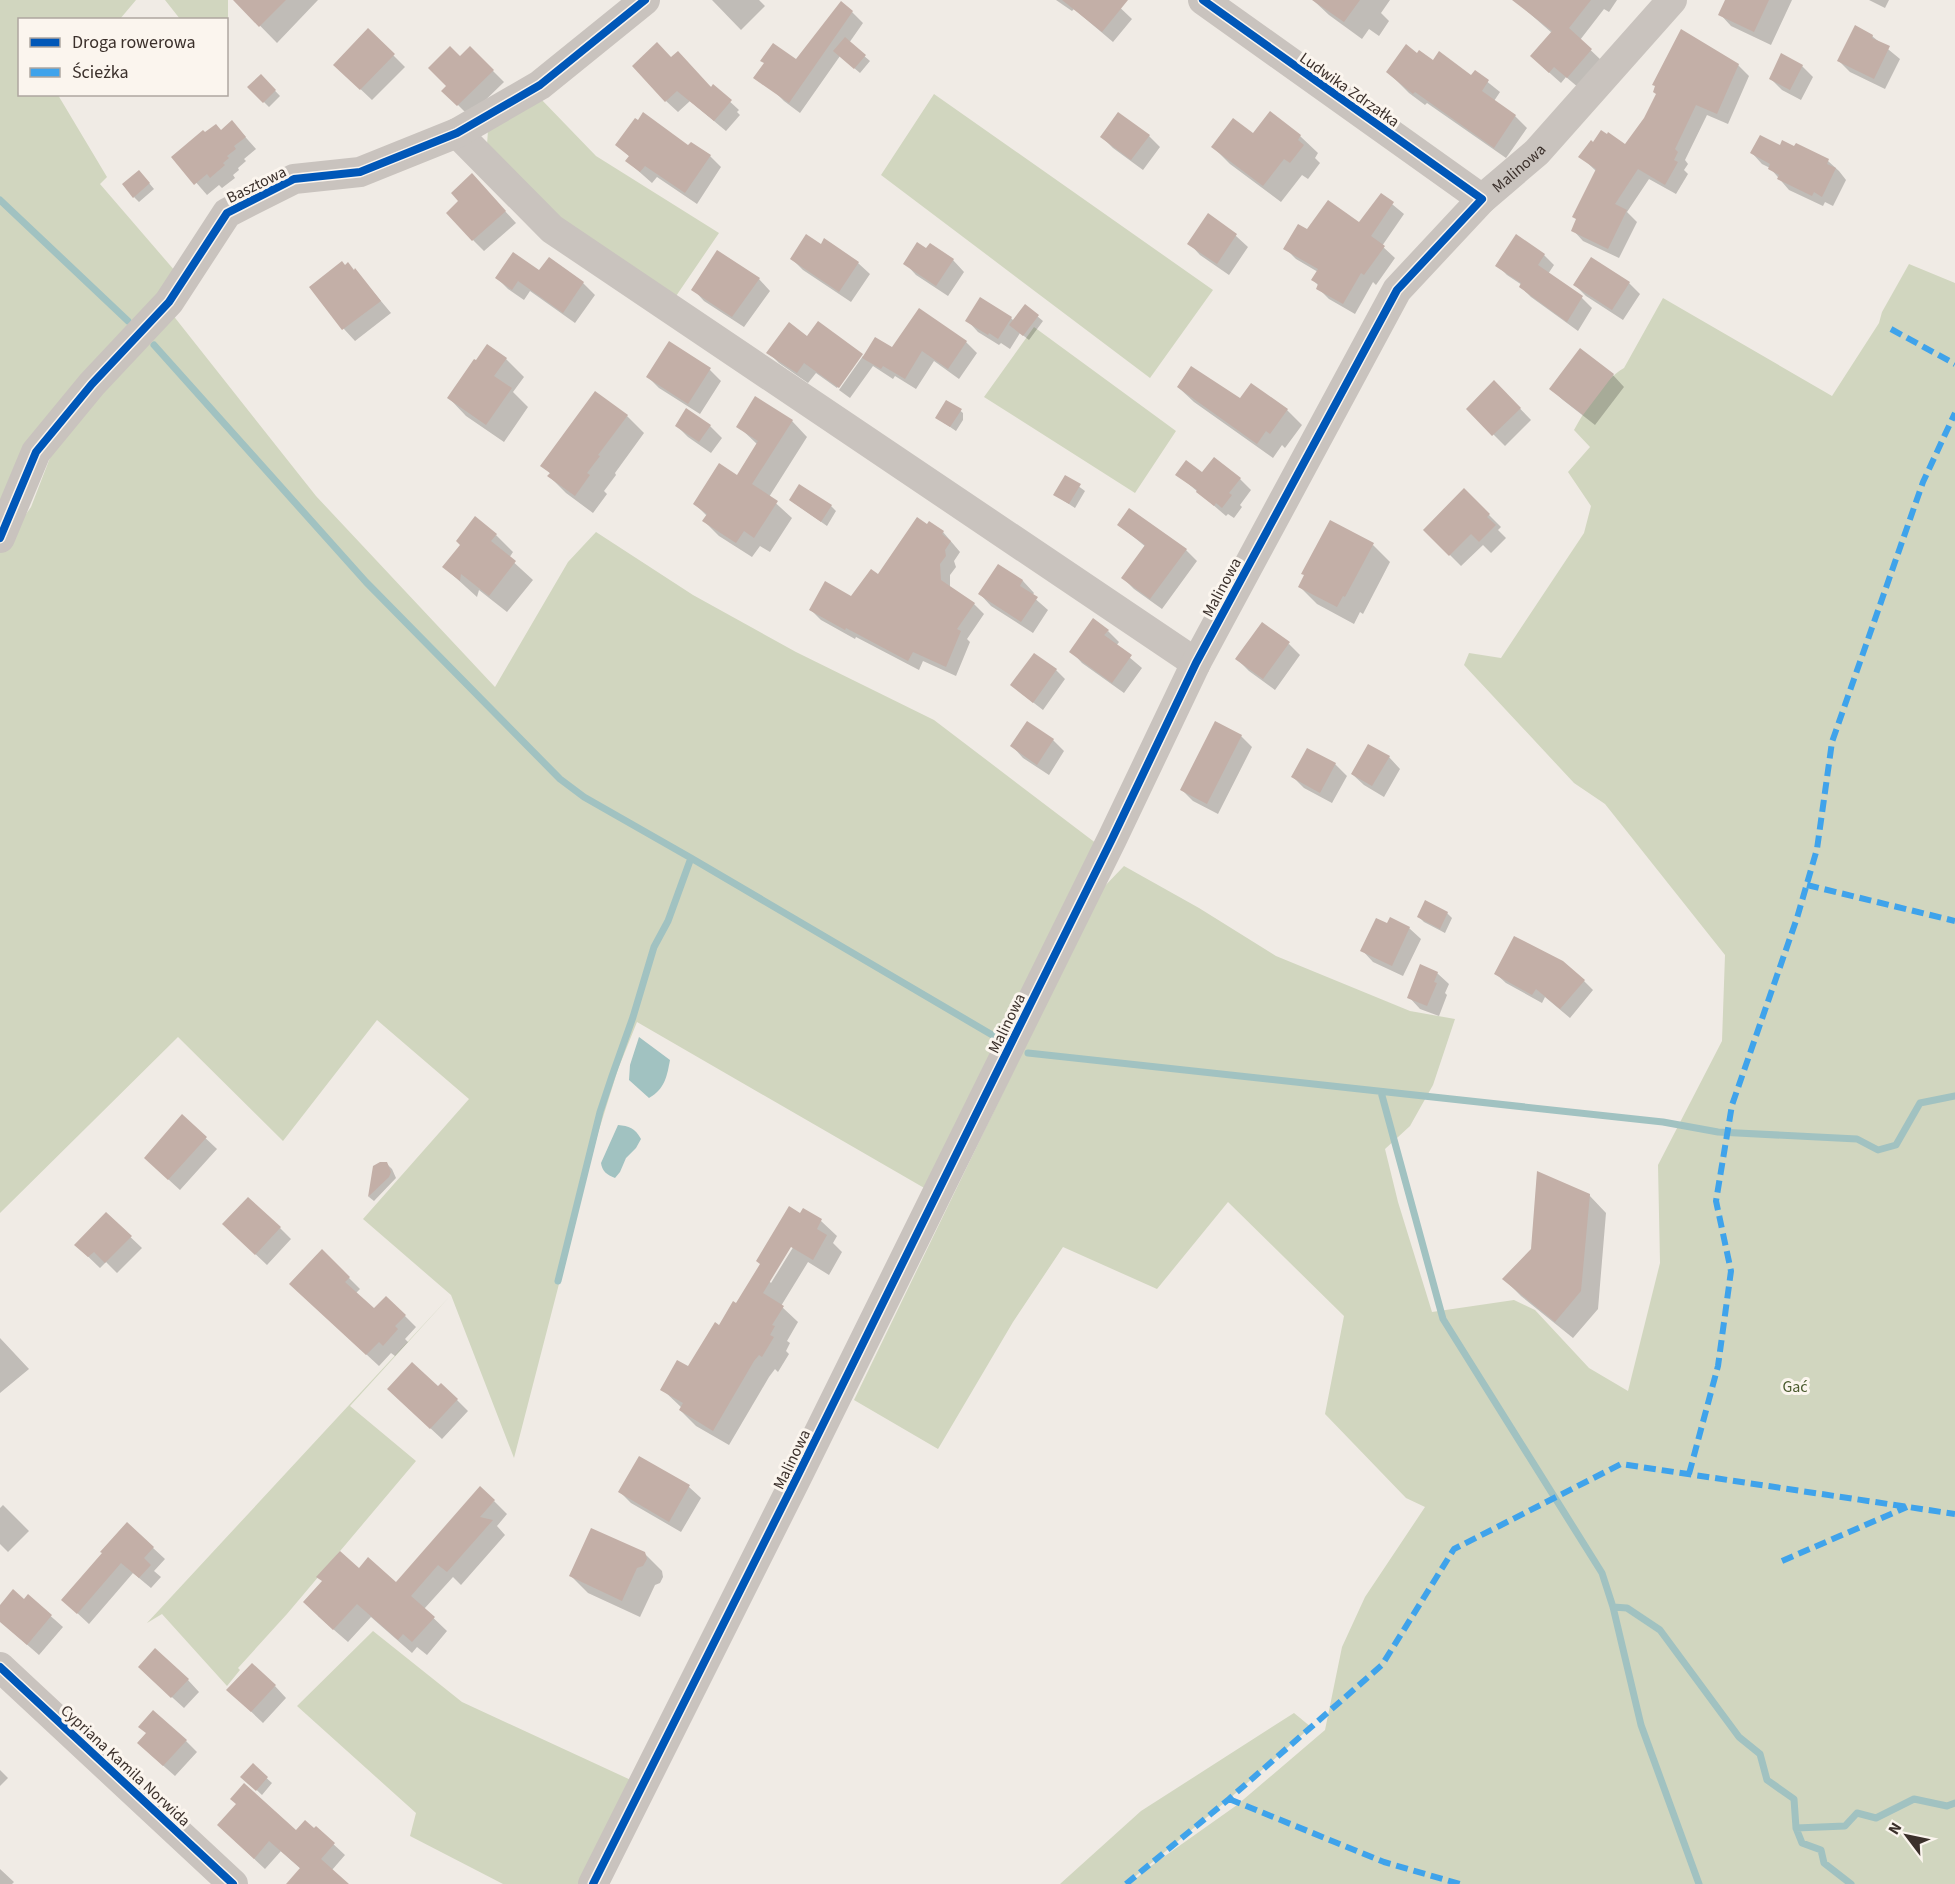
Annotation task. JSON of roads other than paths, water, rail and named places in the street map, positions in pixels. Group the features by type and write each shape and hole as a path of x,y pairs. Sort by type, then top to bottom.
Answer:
{"street":[{"name":"Basztowa","path":"0,538 36,452 92,384 168,302 227,213 294,179 360,172 457,133 540,85 645,0"},
{"name":"Ludwika Zdrzałka","path":"1203,0 1482,199"},
{"name":"Malinowa","path":"593,1884 796,1479 1112,839 1196,663 1397,290 1482,199 1537,152 1672,0"},
{"path":"457,133 552,229 1196,663"},
{"name":"Cypriana Kamila Norwida","path":"0,1667 233,1884"}],"water":[{"path":"639,1037 670,1060 662,1086 649,1098 629,1080 630,1065"},
{"path":"618,1125 631,1128 641,1139 626,1158 615,1178 605,1172 601,1163"}],"waterway":[{"path":"0,200 128,321"},
{"path":"154,345 366,582 560,779 584,797 999,1039"},
{"path":"558,1281 600,1112 633,1017 654,947 668,921 691,858"},
{"path":"1028,1053 1663,1122 1718,1132 1857,1139 1878,1150 1896,1145 1920,1103 1955,1096"},
{"path":"1381,1092 1443,1319 1602,1573 1613,1607 1641,1725 1699,1884"},
{"path":"1613,1607 1627,1608 1660,1630 1739,1737 1760,1754 1767,1780 1794,1799 1796,1828 1802,1843 1821,1850 1824,1863 1851,1884"},
{"path":"1796,1828 1845,1826 1857,1813 1876,1818 1914,1799 1947,1806 1955,1803"}],"park label":[{"name":"Gać","path":"1795,1386"}]}
